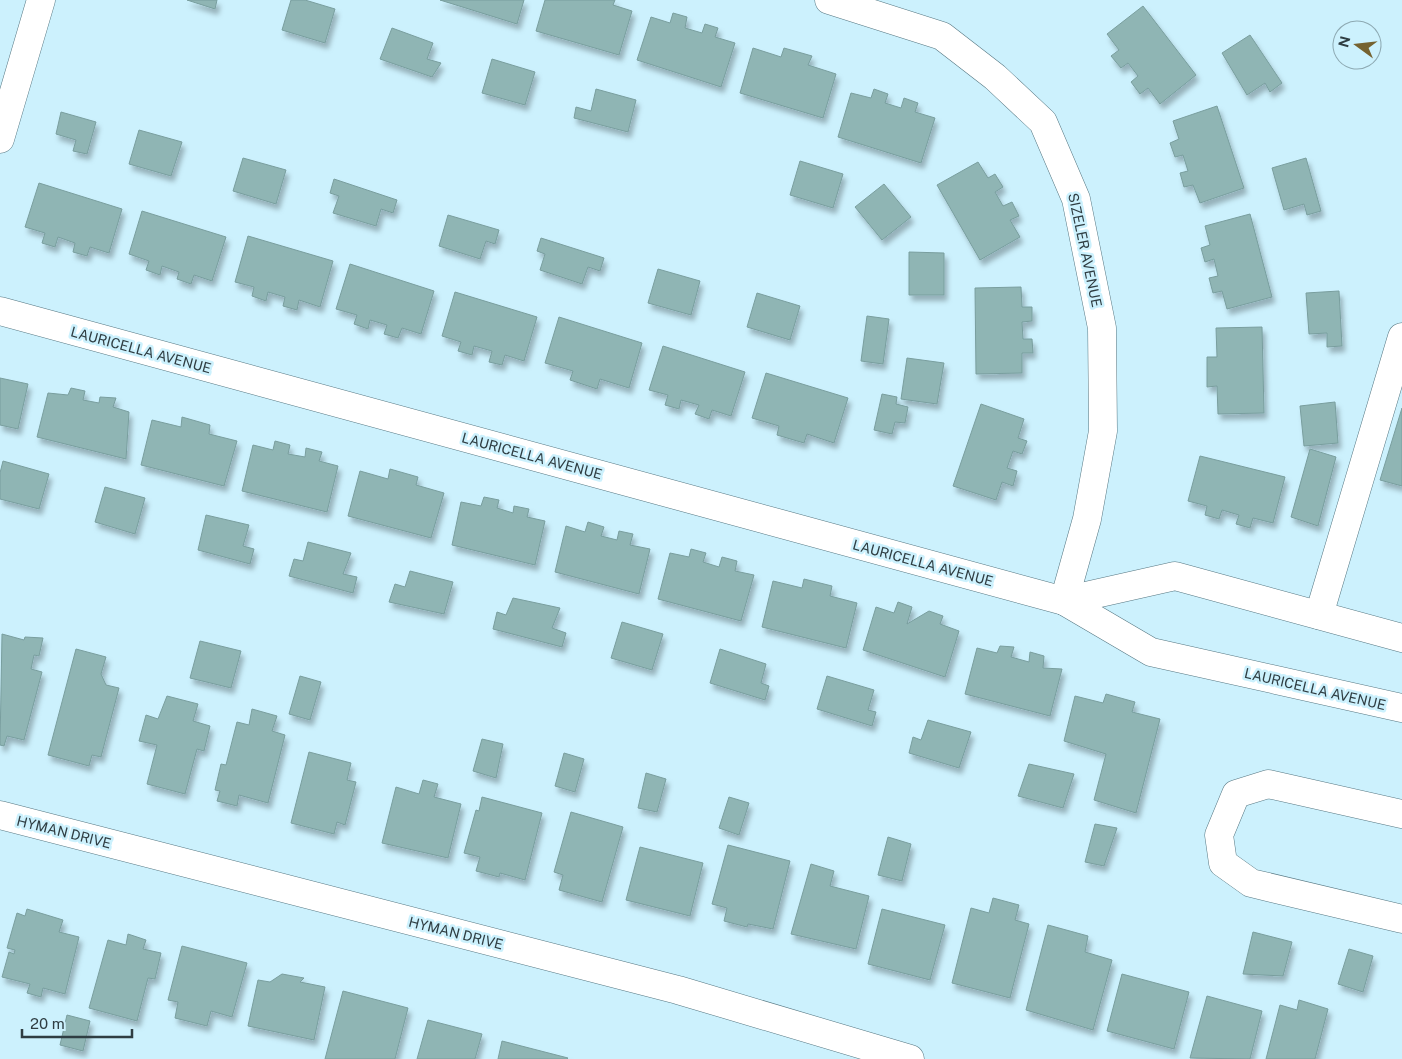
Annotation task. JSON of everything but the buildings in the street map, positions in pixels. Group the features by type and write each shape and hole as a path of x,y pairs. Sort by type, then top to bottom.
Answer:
{"street":[{"path":"0,139 41,0"},
{"name":"SIZELER AVENUE","path":"828,0 942,36 995,77 1043,122 1076,199 1102,328 1103,431 1088,519 1064,601"},
{"name":"LAURICELLA AVENUE","path":"0,311 1064,601 1150,652 1402,708"},
{"path":"1319,615 1402,337"},
{"name":"LAURICELLA AVENUE","path":"1064,601 1175,576 1402,638"},
{"path":"1402,814 1268,784 1236,794 1219,835 1223,863 1251,883 1402,919"},
{"name":"HYMAN DRIVE","path":"0,815 678,990 910,1059"}]}
